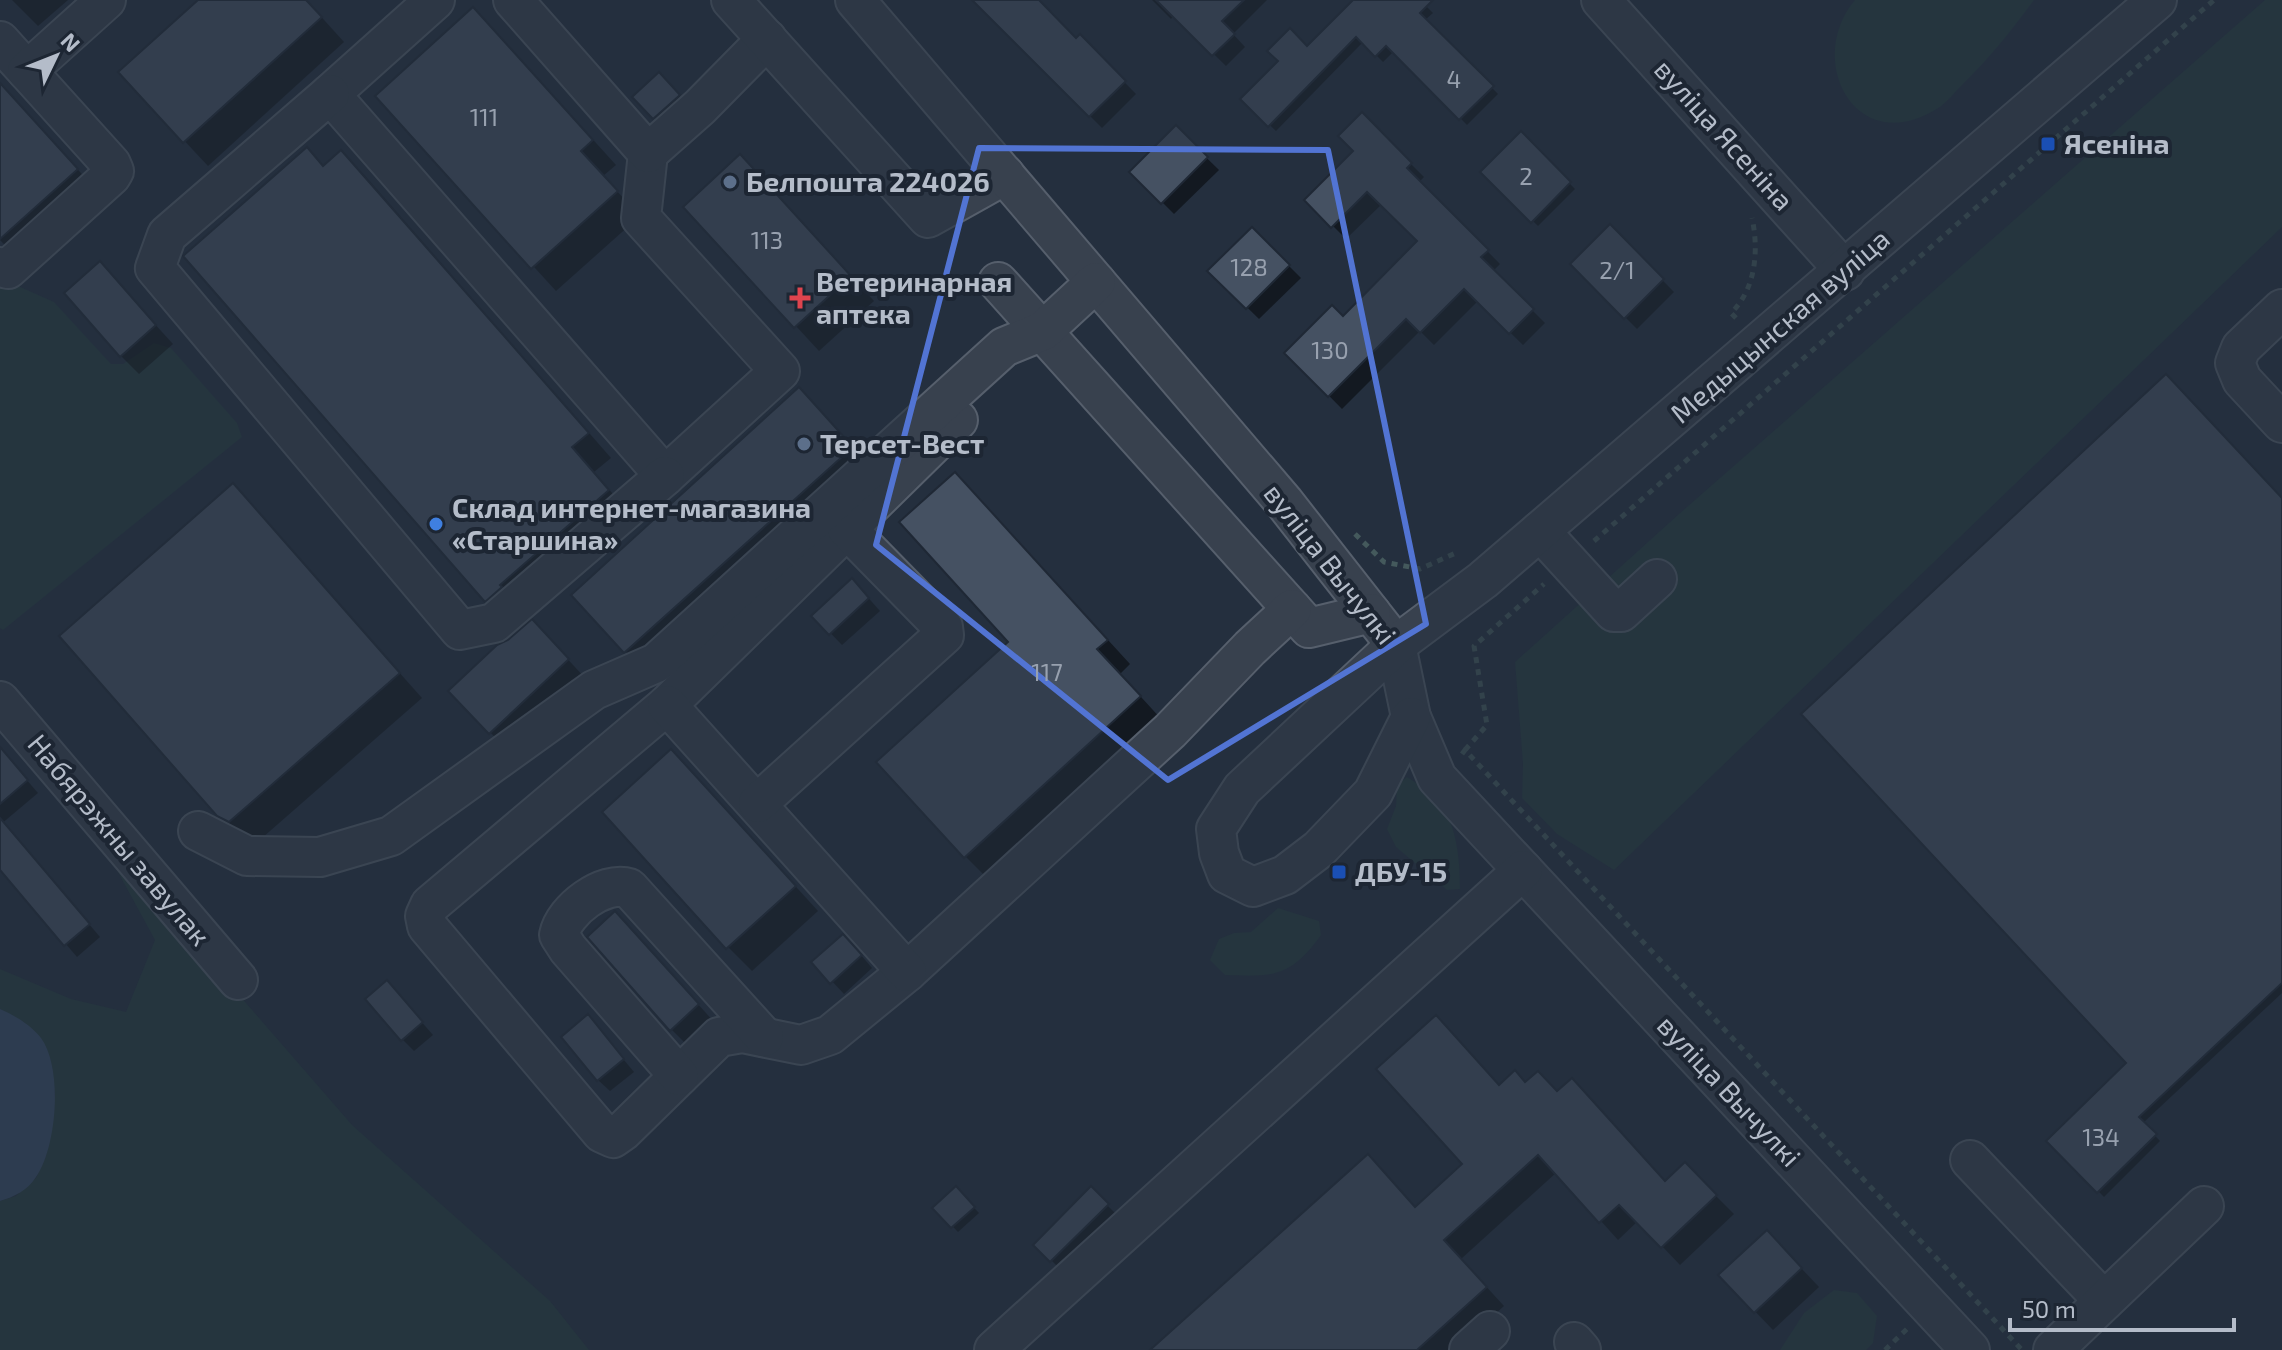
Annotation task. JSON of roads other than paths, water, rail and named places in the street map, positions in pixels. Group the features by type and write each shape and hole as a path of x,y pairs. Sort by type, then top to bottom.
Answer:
{"street":[{"path":"27,71 106,0"},
{"path":"435,0 167,235 155,268 460,630 494,623 665,476 780,371 641,218 648,153 700,107 767,39"},
{"path":"513,0 648,153"},
{"path":"731,0 928,218 1005,175"},
{"name":"вуліца Вычулкі","path":"855,0 1284,502 1396,645 1411,717 1437,778 1970,1350"},
{"name":"вуліца Ясеніна","path":"1601,0 1845,271"},
{"name":"Медыцынская вуліца","path":"1411,717 1373,793 1319,849 1285,875 1253,887 1227,874 1219,853 1216,829 1242,789 1396,645 1483,580 2157,0"},
{"path":"0,41 114,171 35,247 8,269 0,267"},
{"path":"330,94 665,476"},
{"path":"998,282 1309,628 1371,613"},
{"path":"1096,282 1043,331 910,469 667,705 430,905 425,916 427,926 602,1133 613,1138 719,1037 742,1033 801,1045 830,1035 907,972 1170,731 1292,609"},
{"path":"2282,309 2241,348 2235,363 2242,380 2282,423"},
{"path":"198,831 247,856 320,857 391,836 594,690 656,663 1004,347 1043,331"},
{"path":"758,803 944,635 943,627 847,529"},
{"path":"1540,531 1614,612 1621,612 1657,579"},
{"name":"Набярэжны завулак","path":"0,701 238,980"},
{"path":"667,705 907,972"},
{"path":"994,1350 1523,870"},
{"path":"679,1076 559,935 561,924 599,889 620,885 629,888 764,1037"},
{"path":"1970,1160 2104,1301"},
{"path":"2053,1350 2204,1206"}],"water":[{"path":"0,1009 22,1021 41,1038 52,1068 55,1108 49,1147 36,1177 20,1192 0,1201"}],"place":[{"name":"Ясеніна","path":"2048,144"},
{"name":"Белпошта 224026","path":"730,182"},
{"name":"Ветеринарная аптека","path":"800,298"},
{"name":"Терсет-Вест","path":"804,444"},
{"name":"Склад интернет-магазина «Старшина»","path":"436,524"},
{"name":"ДБУ-15","path":"1339,872"}]}
